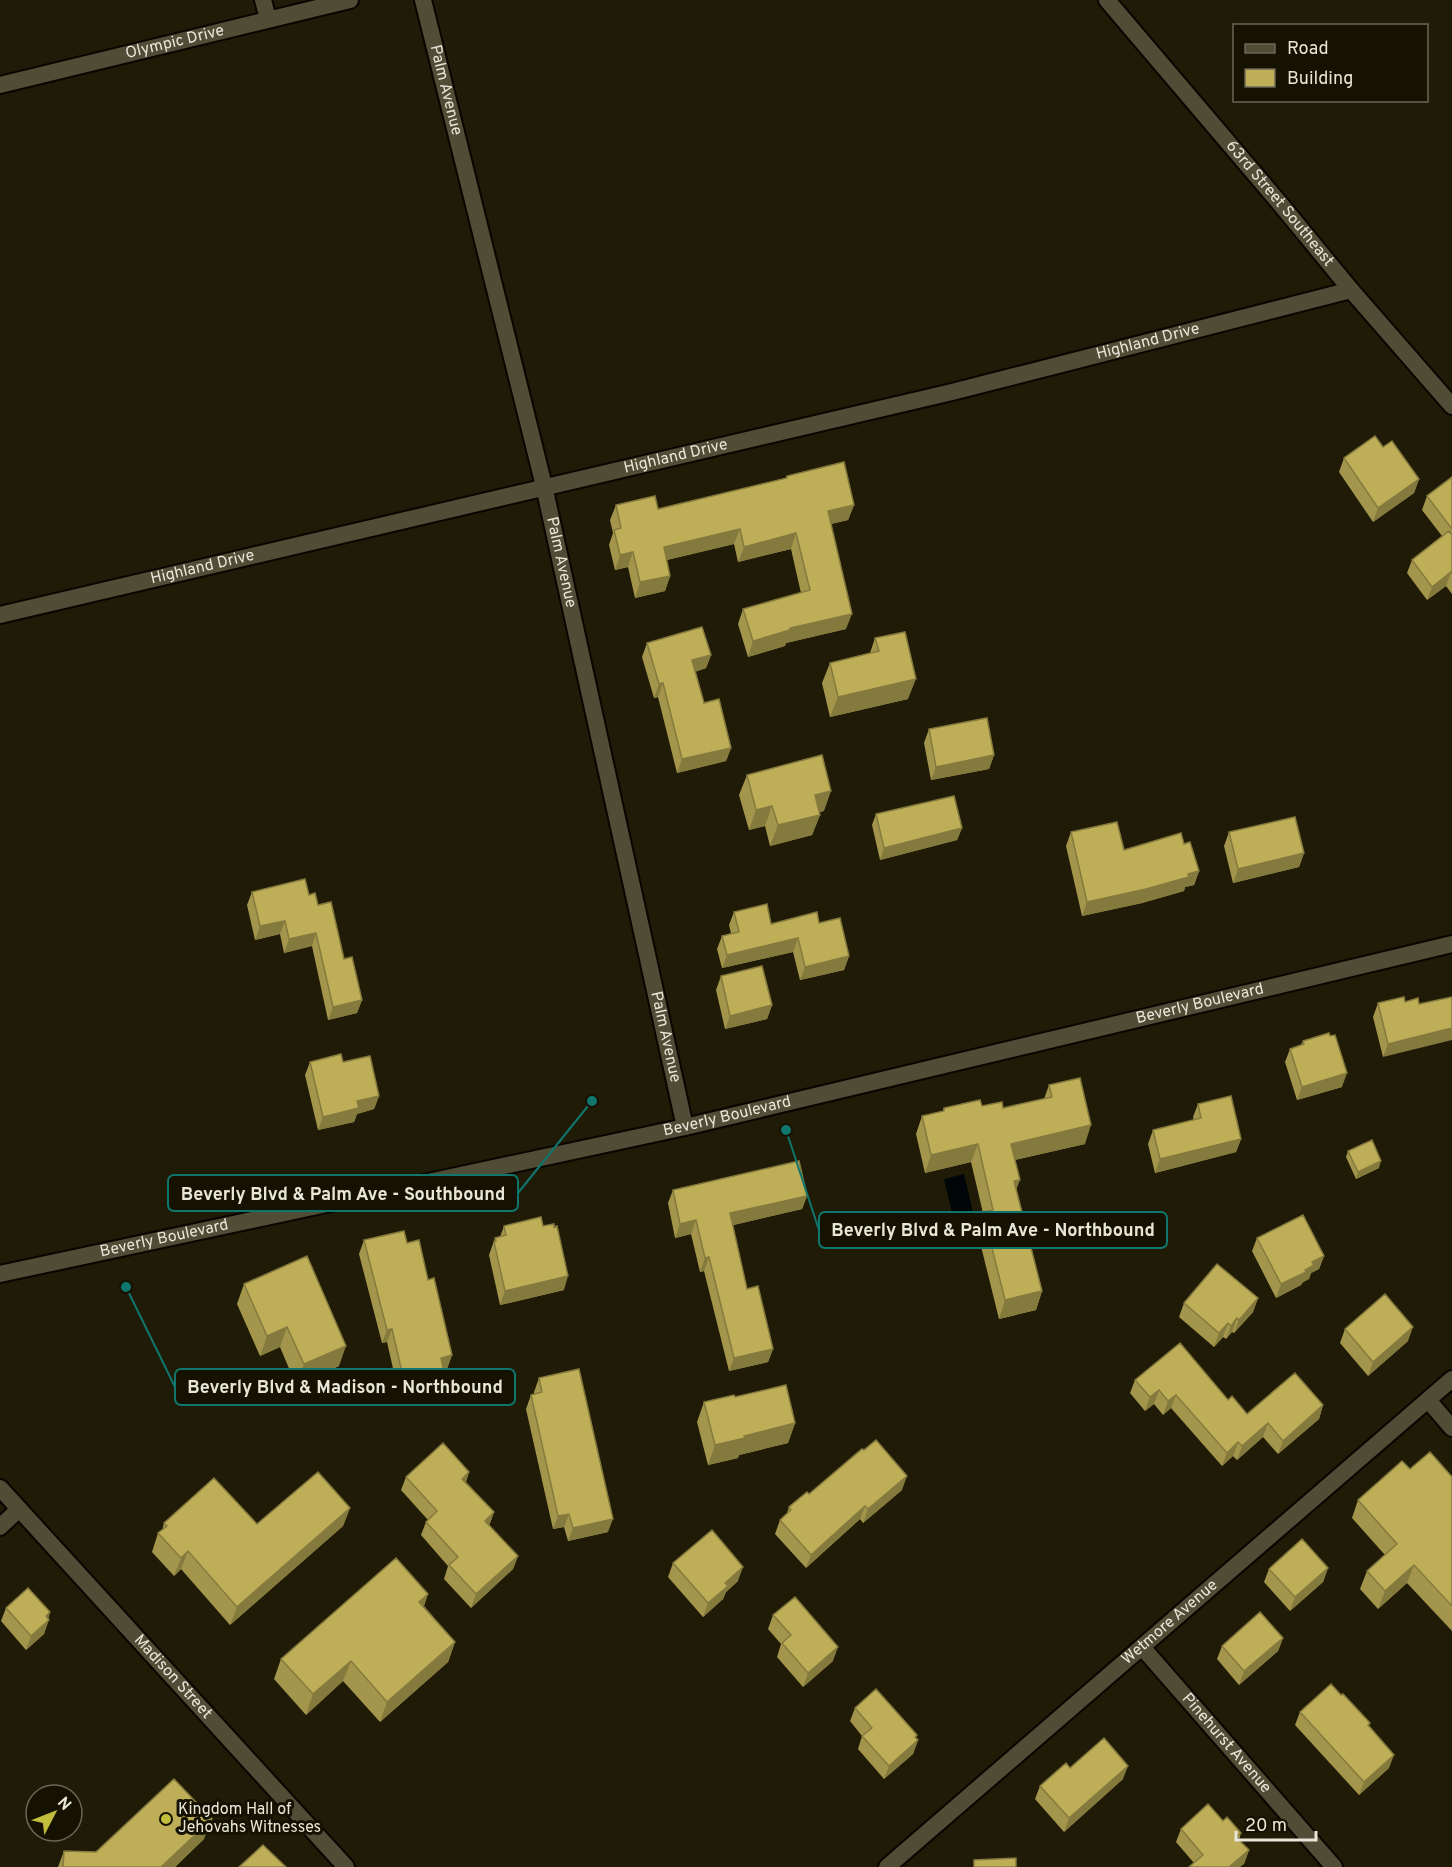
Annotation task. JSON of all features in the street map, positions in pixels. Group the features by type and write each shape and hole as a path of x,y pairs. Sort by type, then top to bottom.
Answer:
{"street":[{"path":"263,0 268,19"},
{"name":"Olympic Drive","path":"0,85 350,0"},
{"name":"Palm Avenue","path":"423,0 544,486 685,1126"},
{"name":"63rd Street Southeast","path":"1107,0 1351,290 1452,405"},
{"name":"Highland Drive","path":"0,615 952,392 1351,290"},
{"name":"Beverly Boulevard","path":"0,1274 685,1126 1452,944"},
{"name":"Wetmore Avenue","path":"887,1867 1452,1378"},
{"path":"1428,1400 1452,1428"},
{"name":"Madison Street","path":"0,1488 346,1867"},
{"path":"0,1527 19,1509"},
{"name":"Pinehurst Avenue","path":"1142,1647 1334,1867"}],"shaded area":[{"path":"964,1174 974,1216 954,1221 944,1179"}],"building":[{"path":"1375,436 1383,447 1392,441 1419,479 1378,508 1344,458"},
{"path":"844,462 854,505 828,511 852,614 790,628 790,630 753,641 743,609 810,590 796,533 744,547 740,529 664,547 670,576 640,582 633,552 620,555 614,530 621,528 616,505 655,496 658,509"},
{"path":"1452,477 1452,529 1427,496"},
{"path":"1449,531 1452,535 1452,574 1451,572 1432,587 1412,560"},
{"path":"702,627 711,655 692,660 704,703 719,699 731,748 682,759 663,683 659,684 647,643"},
{"path":"905,632 916,679 838,697 830,663 879,651 875,638"},
{"path":"987,718 994,755 936,767 929,729"},
{"path":"822,755 831,791 815,795 820,815 778,825 772,806 756,810 747,775"},
{"path":"954,796 962,828 884,848 876,814"},
{"path":"1295,817 1304,853 1238,869 1229,832"},
{"path":"1117,822 1124,850 1181,833 1184,844 1190,842 1199,871 1188,874 1189,877 1146,889 1087,902 1071,832"},
{"path":"305,879 309,895 315,893 318,905 331,902 344,959 352,957 362,1000 333,1007 316,933 289,939 285,921 260,926 252,892"},
{"path":"767,904 771,924 817,912 819,923 840,918 849,956 805,967 798,938 727,955 722,936 739,932 734,912"},
{"path":"762,966 772,1005 730,1016 721,976"},
{"path":"1404,997 1405,1002 1418,998 1419,1004 1452,997 1452,1028 1388,1044 1378,1003"},
{"path":"1329,1033 1330,1036 1335,1035 1347,1073 1302,1087 1290,1049 1304,1044 1303,1041"},
{"path":"341,1054 343,1062 370,1056 379,1096 357,1101 359,1108 323,1117 310,1062"},
{"path":"1080,1078 1091,1125 1011,1144 1020,1180 1014,1181 1042,1291 1005,1300 983,1212 993,1210 978,1144 931,1155 922,1116 944,1111 944,1108 980,1100 982,1106 1002,1102 1003,1108 1052,1097 1049,1085"},
{"path":"1231,1096 1241,1139 1160,1159 1153,1130 1201,1118 1198,1104"},
{"path":"1372,1140 1381,1161 1358,1172 1348,1151"},
{"path":"799,1161 807,1196 730,1213 747,1289 758,1286 773,1349 734,1358 709,1257 705,1258 696,1220 680,1224 673,1190"},
{"path":"1303,1215 1324,1256 1312,1262 1314,1265 1305,1270 1306,1272 1281,1284 1257,1238"},
{"path":"541,1217 543,1226 554,1224 554,1227 557,1226 568,1276 505,1291 495,1238 506,1235 504,1226"},
{"path":"404,1231 407,1243 419,1240 428,1280 434,1278 452,1355 441,1358 444,1372 404,1381 392,1329 387,1330 364,1240"},
{"path":"307,1256 346,1346 304,1364 287,1327 267,1336 244,1284"},
{"path":"1217,1264 1258,1298 1239,1320 1237,1318 1231,1326 1228,1323 1219,1333 1184,1303"},
{"path":"1385,1294 1413,1327 1373,1362 1345,1329"},
{"path":"1180,1343 1228,1400 1232,1396 1247,1414 1295,1373 1323,1405 1283,1441 1268,1423 1242,1446 1238,1442 1227,1453 1176,1395 1168,1401 1159,1390 1150,1397 1135,1380"},
{"path":"579,1369 613,1519 573,1528 569,1514 558,1516 531,1395 542,1392 539,1378"},
{"path":"786,1385 795,1423 715,1445 704,1402"},
{"path":"876,1440 907,1476 868,1509 865,1506 811,1555 780,1520 791,1510 789,1507 807,1492 809,1494"},
{"path":"443,1443 469,1472 462,1479 494,1512 485,1521 518,1556 476,1594 449,1565 458,1557 426,1522 437,1511 406,1477"},
{"path":"1430,1452 1452,1477 1452,1606 1414,1565 1385,1591 1367,1571 1397,1544 1358,1500 1402,1461 1410,1469"},
{"path":"318,1472 350,1508 237,1607 188,1551 181,1558 158,1533 167,1526 164,1523 214,1478 257,1524"},
{"path":"712,1530 743,1567 725,1583 728,1586 708,1603 673,1563"},
{"path":"1302,1539 1328,1568 1295,1597 1269,1569"},
{"path":"396,1558 428,1594 419,1602 455,1642 387,1702 351,1661 313,1694 281,1659"},
{"path":"28,1588 50,1612 46,1616 49,1620 31,1636 6,1608"},
{"path":"795,1597 838,1647 808,1673 782,1643 791,1635 773,1615"},
{"path":"1260,1612 1283,1638 1244,1671 1222,1646"},
{"path":"1331,1684 1370,1723 1368,1725 1394,1755 1364,1782 1300,1712"},
{"path":"876,1689 917,1735 915,1737 918,1740 889,1766 862,1736 872,1728 855,1708"},
{"path":"1104,1738 1128,1766 1069,1818 1040,1786 1066,1763 1070,1768"},
{"path":"174,1779 212,1819 161,1867 63,1867 64,1851 96,1852"},
{"path":"1208,1804 1223,1821 1227,1817 1241,1833 1236,1837 1249,1850 1229,1867 1189,1867 1203,1855 1181,1829"},
{"path":"263,1845 286,1867 239,1867"},
{"path":"1016,1858 1016,1867 974,1867 974,1860"}],"place":[{"name":"Beverly Blvd & Palm Ave - Southbound","path":"592,1101"},
{"name":"Beverly Blvd & Palm Ave - Northbound","path":"786,1130"},
{"name":"Beverly Blvd & Madison - Northbound","path":"126,1287"},
{"name":"Kingdom Hall of Jehovahs Witnesses","path":"166,1819"}]}
